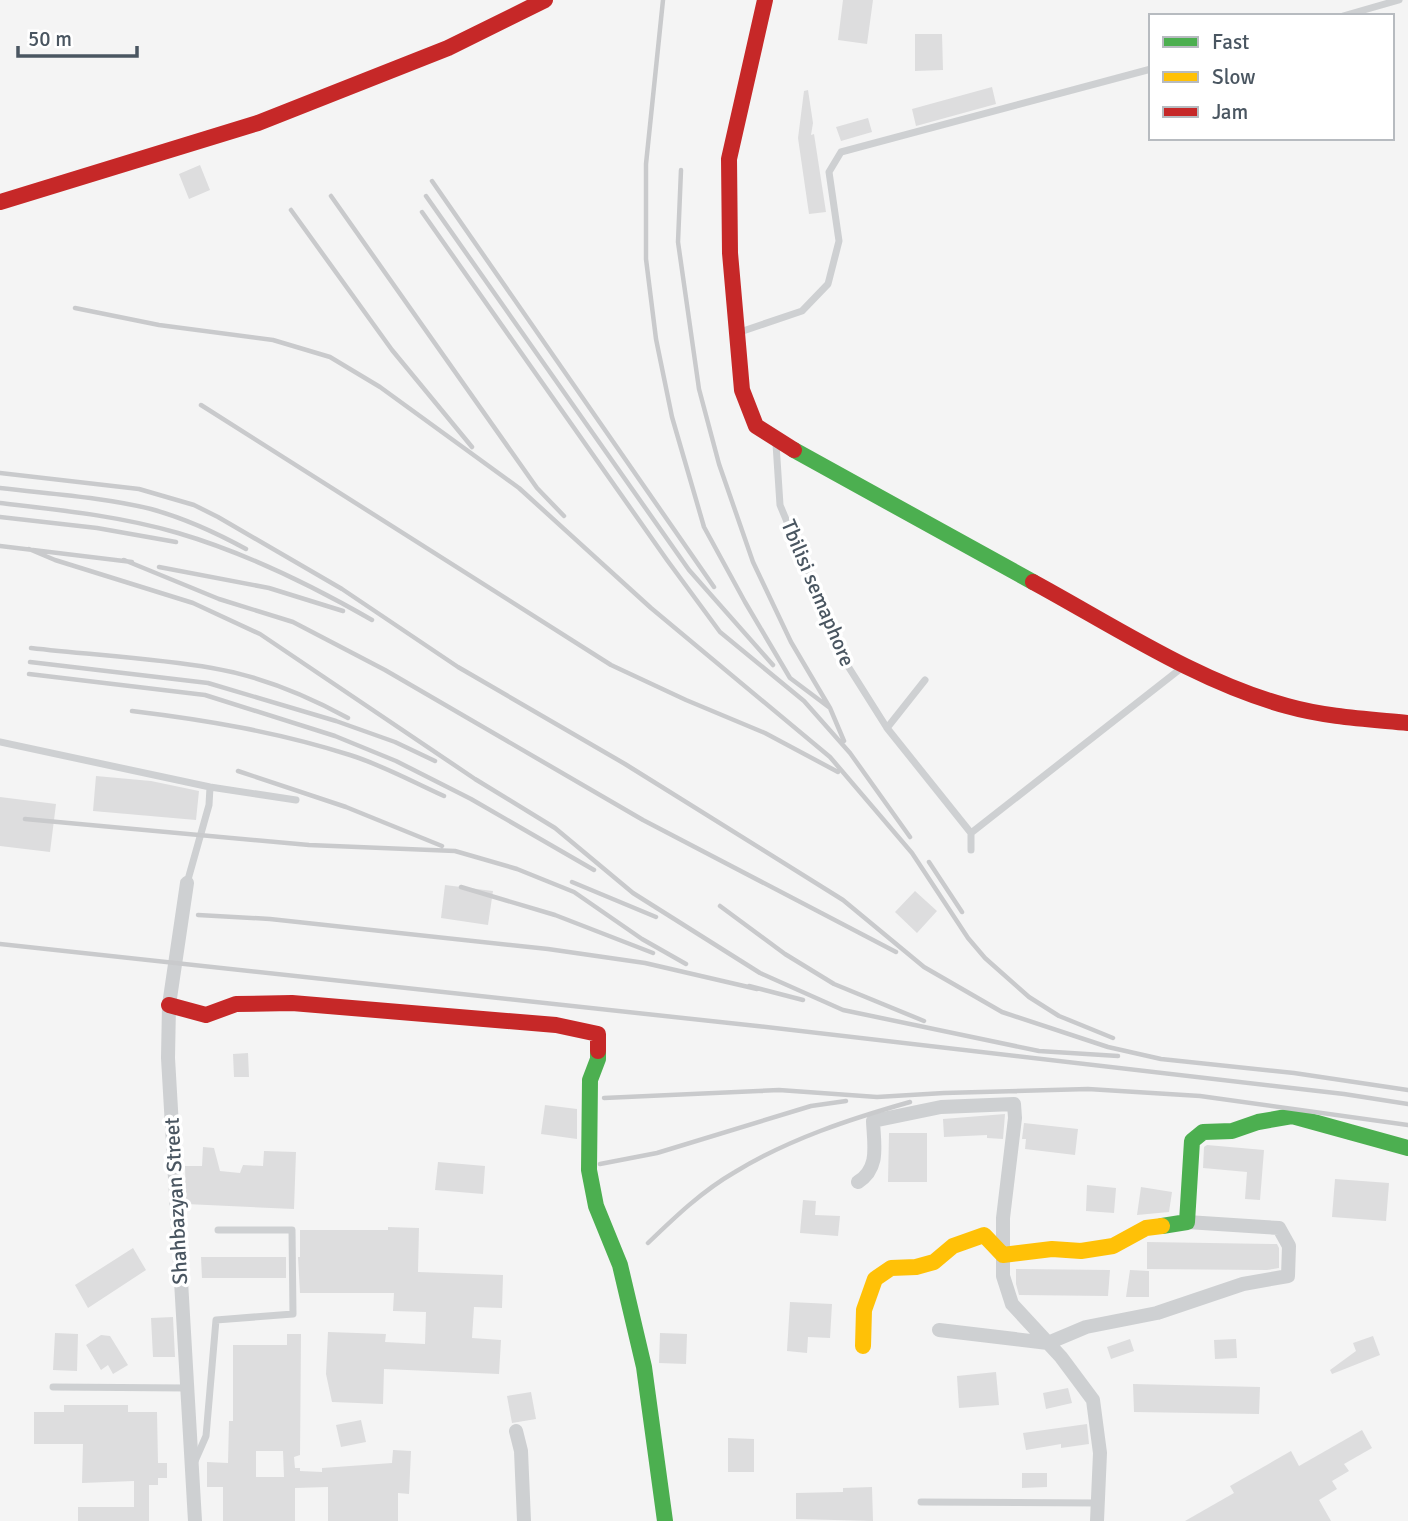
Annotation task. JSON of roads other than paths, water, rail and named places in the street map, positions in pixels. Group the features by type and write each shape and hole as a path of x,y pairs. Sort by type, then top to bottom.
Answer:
{"street":[{"path":"0,202 258,123 448,48 545,0"},
{"path":"765,0 729,159 730,253 736,334 742,390 756,426 775,440 1184,665 1228,686 1278,704 1321,714 1408,723"},
{"name":"Shahbazyan Street","path":"187,883 169,1005 168,1058 195,1521"},
{"path":"169,1005 206,1015 236,1004 292,1003 542,1024 598,1034 598,1059 590,1080 589,1170 596,1206 620,1265 644,1367 665,1521"},
{"path":"858,1182 867,1176 875,1159 873,1121 940,1107 1014,1104 1015,1118 1003,1218 1003,1276 1012,1304 1048,1343 1093,1401 1100,1453 1097,1521"},
{"path":"1187,1222 1192,1141 1203,1132 1232,1131 1258,1122 1292,1116 1408,1148"},
{"path":"939,1330 1048,1343 1086,1327 1157,1313 1243,1284 1288,1276 1289,1246 1279,1228 1187,1222 1146,1228 1113,1246 1081,1251 1052,1249 1003,1255"},
{"path":"863,1346 864,1310 871,1289 875,1279 891,1268 916,1267 934,1262 953,1246 984,1235 1003,1255"},
{"path":"516,1431 521,1451 524,1521"}],"lane":[{"path":"1350,14 1399,0"},
{"path":"736,334 802,310 828,284 839,241 829,172 841,152 1149,70"},
{"name":"Tbilisi semaphore","path":"775,440 780,505 846,663 887,728 971,833"},
{"path":"971,850 971,833 1184,665"},
{"path":"887,728 925,680"},
{"path":"0,742 210,786 296,800"},
{"path":"187,883 208,805 210,786"},
{"path":"192,1468 206,1436 216,1320 293,1314 292,1230 218,1230"},
{"path":"53,1387 187,1388"},
{"path":"920,1502 1098,1503"}],"railway":[{"path":"663,0 646,164 646,259 656,339 672,417 704,527 790,678 830,708"},
{"path":"681,170 678,242 699,389 719,464 753,562 791,642 830,708 844,741"},
{"path":"432,181 714,587"},
{"path":"331,196 537,488 564,516"},
{"path":"426,196 689,570 773,665"},
{"path":"291,210 392,350 472,447"},
{"path":"422,212 720,632 804,701 850,753 910,837"},
{"path":"75,308 159,325 273,340 330,357 380,387 519,488 651,608 830,757 912,853 968,938 985,958 1029,997 1059,1016 1113,1038"},
{"path":"201,405 611,665 765,733 838,772"},
{"path":"0,473 139,489 194,505 218,517 342,589 458,667 625,764 843,900 924,967 1002,1012 1108,1047 1161,1059 1294,1073 1408,1090"},
{"path":"0,488 95,499 151,509 199,526 246,549"},
{"path":"0,503 112,518 178,533 278,571 372,620"},
{"path":"0,517 97,528 176,542"},
{"path":"0,546 132,562"},
{"path":"29,549 55,560 193,603 260,634 475,779 555,828 633,893 760,973 843,1010 1039,1051 1118,1056"},
{"path":"124,560 219,599 293,622 385,670 643,820 896,952"},
{"path":"159,567 269,588 343,611"},
{"path":"31,648 212,668 282,687 348,718"},
{"path":"30,662 208,683 336,721 395,742 435,761"},
{"path":"29,674 205,695 335,736 396,761 471,799 594,870"},
{"path":"132,711 242,728 323,747 374,764 444,796"},
{"path":"238,771 346,807 442,846"},
{"path":"25,819 309,845 455,851 517,869 574,892 642,939 686,964"},
{"path":"929,862 962,912"},
{"path":"572,882 656,917"},
{"path":"461,887 555,915 653,953"},
{"path":"720,906 785,954 834,984 924,1021"},
{"path":"198,915 270,919 548,949 645,963 757,989"},
{"path":"0,944 757,1026 1344,1094 1408,1104"},
{"path":"749,986 803,1000"},
{"path":"604,1098 779,1090 877,1097 1088,1089 1200,1096 1408,1125"},
{"path":"600,1164 657,1153 811,1106 846,1101"},
{"path":"648,1243 700,1196 756,1160 820,1131 910,1102"}]}
